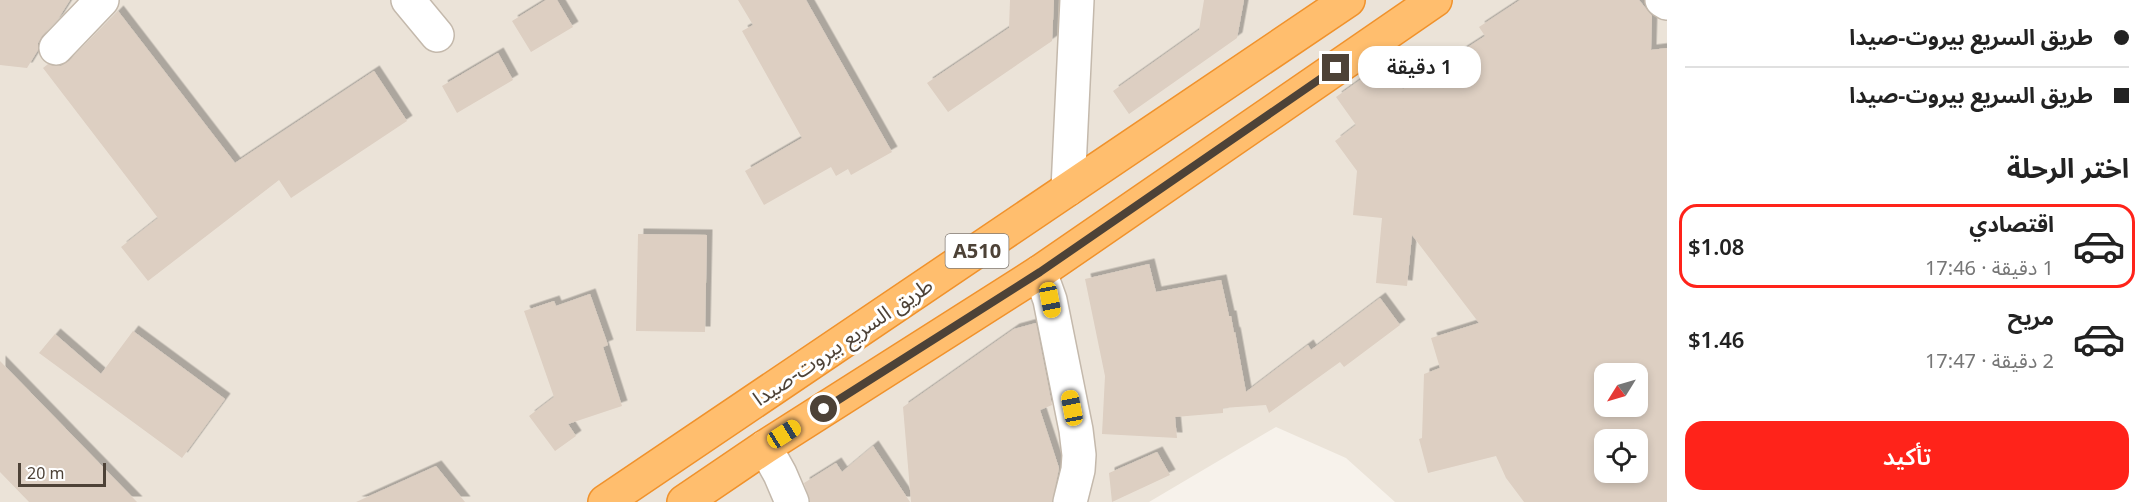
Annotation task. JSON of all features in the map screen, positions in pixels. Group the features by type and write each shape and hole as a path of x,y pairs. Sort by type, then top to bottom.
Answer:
{"highway":[{"name":"طريق السريع بيروت-صيدا","path":"605,502 1348,0"},
{"name":"طريق السريع بيروت-صيدا","path":"684,502 765,447 1040,272 1435,0"}],"street":[{"path":"56,48 102,0"},
{"path":"408,0 437,35"},
{"path":"1068,189 1077,0"},
{"path":"1662,0 1667,3"},
{"path":"1040,272 1050,300 1076,430 1078,462 1070,502"},
{"path":"765,447 792,502"}],"shaded area":[{"path":"0,0 1667,0 1667,502 1395,502 1346,458 1276,427 1149,502 0,502"}],"building":[{"path":"0,0 70,0 58,19 42,36 38,43 38,50 27,68 0,65"},
{"path":"546,0 557,0 573,27 531,52 512,21"},
{"path":"738,0 806,0 892,152 851,175 848,169 836,176 831,167 764,205 745,171 802,138 742,31 753,25"},
{"path":"1010,0 1054,0 1052,41 948,112 927,83 1009,28"},
{"path":"1204,0 1244,0 1237,38 1129,114 1113,91 1199,30"},
{"path":"1520,0 1639,0 1652,16 1651,50 1667,48 1667,502 1524,502 1506,478 1496,456 1428,473 1419,439 1422,438 1424,374 1440,368 1431,338 1479,323 1412,235 1407,286 1376,283 1382,218 1353,215 1357,171 1335,141 1356,125 1336,97 1384,63 1403,89 1485,36 1479,27"},
{"path":"118,11 235,163 374,71 407,121 291,198 279,180 148,281 121,247 158,218 43,68 48,64 61,66 69,61"},
{"path":"498,53 513,80 457,113 442,86"},
{"path":"638,234 707,235 705,332 636,331"},
{"path":"1149,264 1156,292 1221,280 1235,332 1246,392 1308,345 1311,350 1380,298 1400,325 1344,367 1340,362 1269,413 1266,405 1223,408 1223,413 1175,417 1177,438 1102,434 1105,376 1085,279"},
{"path":"590,294 608,345 603,347 622,406 568,424 576,436 555,451 529,416 554,397 524,311 554,301 556,306"},
{"path":"1036,323 1052,405 1040,410 1059,468 1052,502 911,502 903,407 1014,329"},
{"path":"133,331 225,399 182,458 39,353 55,334 101,374"},
{"path":"0,361 137,502 29,502 0,472"},
{"path":"873,446 910,502 810,502 804,483 836,463 842,472"},
{"path":"1157,452 1170,475 1112,502 1109,473"},
{"path":"436,466 465,502 356,502"}],"route":[{"path":"824,409 1040,272 1336,68"}]}
